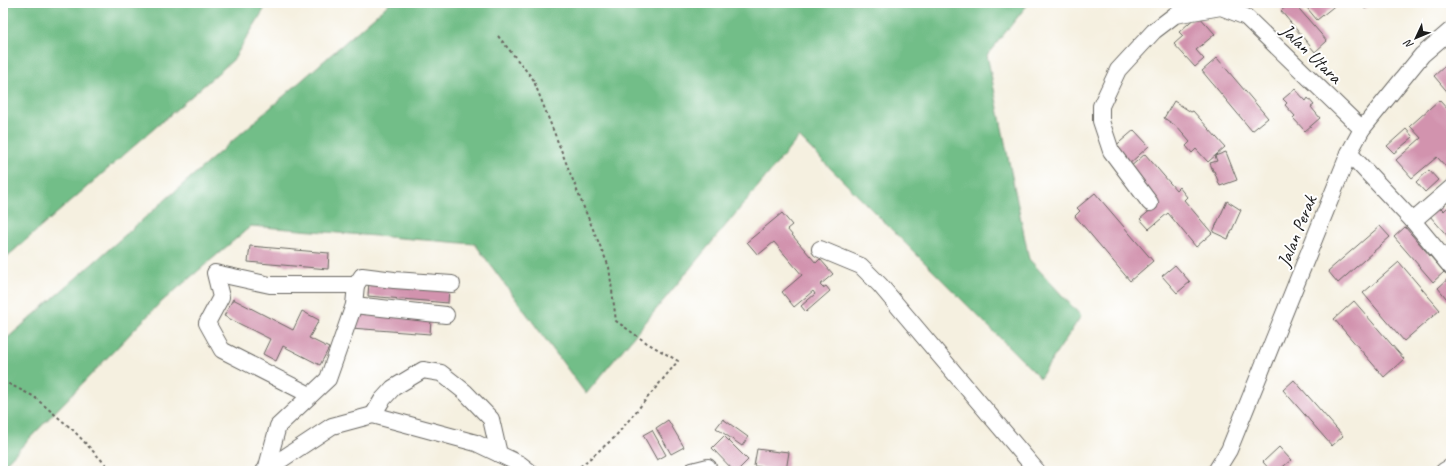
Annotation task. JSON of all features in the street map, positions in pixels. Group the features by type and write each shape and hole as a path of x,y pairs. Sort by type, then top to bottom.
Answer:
{"street":[{"name":"Jalan Utara","path":"1150,203 1111,150 1101,121 1101,106 1118,70 1154,31 1175,15 1221,7 1246,17 1362,129"},
{"name":"Jalan Perak","path":"1216,471 1229,450 1349,154 1362,129 1422,55 1451,30"},
{"path":"1349,154 1413,221 1451,267"},
{"path":"1413,221 1451,188"},
{"path":"820,249 861,266 880,285 1037,471"},
{"path":"310,396 222,350 207,323 221,297 215,273 270,285 356,284"},
{"path":"265,470 278,426 328,379 354,306 356,284 362,276 452,284"},
{"path":"354,306 446,315"},
{"path":"373,415 382,400 393,388 423,370 441,374 465,392 491,419 499,454"},
{"path":"265,470 332,426 373,415 476,443 520,464 529,471"},
{"path":"692,471 708,467"},
{"path":"1444,471 1451,467"}],"path":[{"path":"498,36 532,79 609,267 616,321 678,361 614,438 575,471"},
{"path":"3,380 33,396 73,430 108,467 118,471"}],"green space":[{"path":"3,3 268,3 233,60 3,260"},
{"path":"390,3 1029,3 987,55 1029,259 1081,316 1040,378 799,137 586,394 475,244 251,226 159,304 3,466 3,342"}],"building":[{"path":"1290,3 1294,3 1327,41 1315,52 1281,11"},
{"path":"1303,3 1338,3 1317,20"},
{"path":"1360,3 1372,3 1365,9"},
{"path":"1198,15 1215,34 1196,50 1204,59 1195,67 1174,44 1183,36 1179,32"},
{"path":"1217,58 1268,118 1252,131 1202,71"},
{"path":"1445,66 1451,73 1451,96 1434,76"},
{"path":"1295,89 1306,101 1308,98 1314,105 1311,107 1320,118 1305,131 1293,118 1295,116 1285,105 1287,103 1283,99"},
{"path":"1439,100 1451,113 1451,168 1449,170 1437,157 1412,178 1396,160 1421,138 1410,126"},
{"path":"1174,101 1191,112 1193,111 1225,147 1208,162 1196,149 1192,153 1186,146 1190,142 1176,126 1164,118"},
{"path":"1406,129 1413,137 1394,153 1387,146"},
{"path":"1134,130 1149,146 1128,165 1113,148"},
{"path":"1226,152 1237,180 1220,186 1210,163 1217,161 1215,156"},
{"path":"1145,154 1176,190 1179,187 1187,197 1184,200 1212,233 1196,247 1168,213 1149,229 1140,219 1159,203 1129,168"},
{"path":"1429,170 1438,180 1425,192 1416,182"},
{"path":"1095,193 1153,261 1130,281 1075,216 1080,211 1077,208"},
{"path":"1451,198 1451,207 1447,202"},
{"path":"1227,201 1241,210 1228,239 1213,232"},
{"path":"1439,206 1444,211 1448,207 1451,210 1451,240 1429,215"},
{"path":"782,213 792,225 787,229 816,263 820,259 833,274 820,285 823,288 826,286 830,291 806,312 801,306 815,294 813,291 794,307 782,292 802,275 774,242 758,255 747,242"},
{"path":"1380,226 1390,237 1338,283 1328,271"},
{"path":"1405,227 1444,272 1433,282 1394,237"},
{"path":"250,246 329,253 328,269 248,262"},
{"path":"1399,262 1440,310 1404,341 1363,293"},
{"path":"1175,265 1190,282 1177,293 1162,276"},
{"path":"1450,277 1451,279 1451,304 1438,288"},
{"path":"369,281 449,288 448,303 368,296"},
{"path":"233,299 293,330 302,311 319,320 309,338 329,348 320,365 283,346 276,361 263,354 270,339 224,316"},
{"path":"1354,301 1404,359 1384,377 1334,319"},
{"path":"352,313 431,320 430,334 351,328"},
{"path":"1294,380 1343,436 1332,446 1283,390"},
{"path":"723,419 748,437 742,446 716,428"},
{"path":"668,420 684,447 671,454 656,428"},
{"path":"652,430 666,455 657,460 643,435"},
{"path":"724,436 748,460 737,471 734,471 712,448"},
{"path":"1279,447 1291,460 1278,471 1271,471 1263,462"},
{"path":"757,449 789,452 786,471 754,466"}]}
